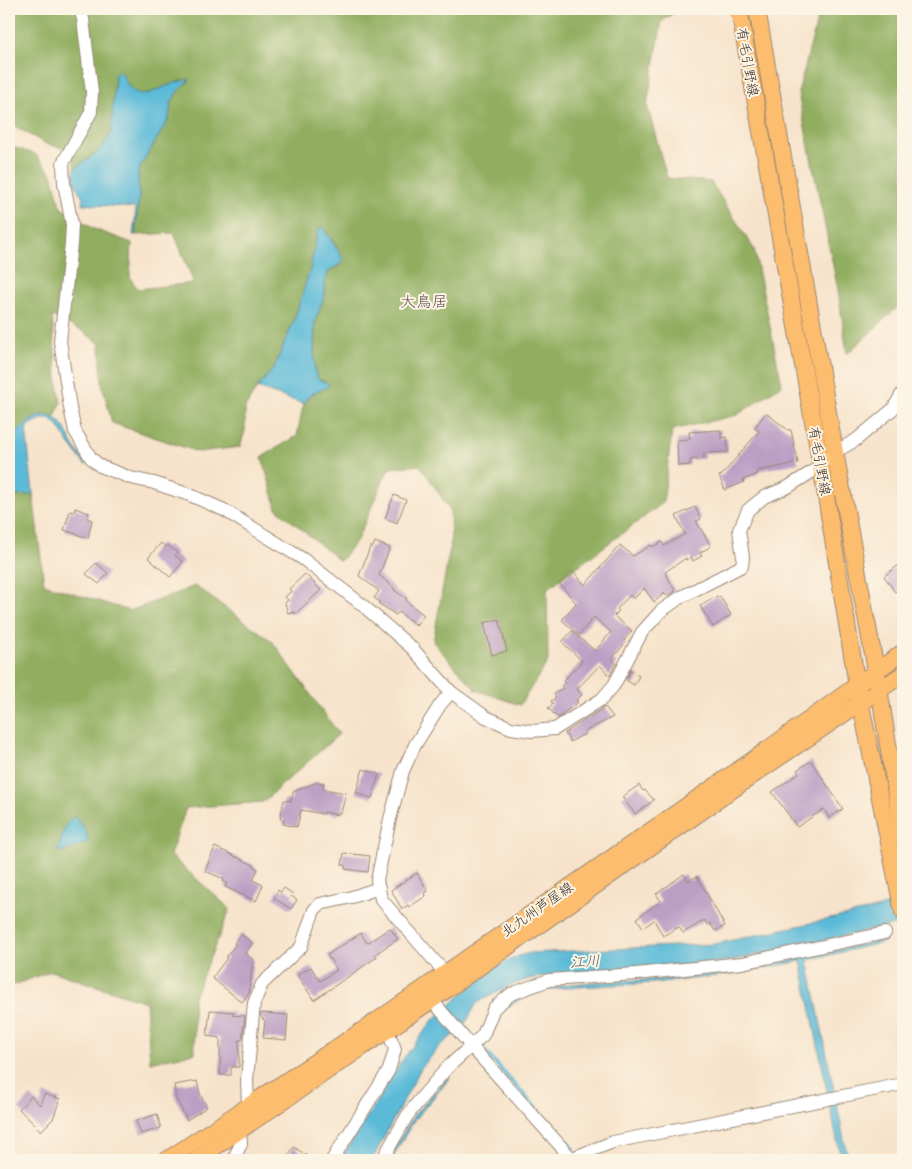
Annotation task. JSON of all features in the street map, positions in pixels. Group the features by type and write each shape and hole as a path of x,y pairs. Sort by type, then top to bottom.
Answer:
{"main road":[{"name":"有毛引野線","path":"739,9 822,466 857,685 902,904"},
{"name":"有毛引野線","path":"757,9 835,452 876,670 903,837"},
{"name":"北九州芦屋線","path":"196,1160 240,1130 384,1023 445,972 757,757 903,652"},
{"name":"北九州芦屋線","path":"167,1160 248,1106 384,1023 438,1006 765,767 903,674"}],"street":[{"path":"80,9 83,19 92,92 91,112 63,163 64,183 72,225 72,244 60,341 70,408 76,431 84,447 91,458 100,466 131,478 154,483 190,495 224,510 303,559 360,603 412,648 452,692 486,717 511,728 532,732 555,728 602,699 614,685 642,632 661,612 681,597 742,566 743,557 739,530 748,510 764,497 788,487 822,466 835,452 856,440 892,409 903,392"},
{"path":"445,972 381,899 377,880 390,819 403,771 415,746 440,705 452,692"},
{"path":"248,1106 248,1080 254,1004 262,984 301,946 314,910 320,904 352,897 379,888"},
{"path":"382,1160 407,1116 470,1045 483,1035 494,1008 511,994 549,980 636,974 742,963 885,933"},
{"path":"438,1006 460,1034 570,1159 613,1142 903,1084"},
{"path":"332,1160 389,1070 395,1049 384,1023"},
{"path":"232,1160 240,1144 240,1130"}],"green space":[{"path":"9,9 679,9 662,21 647,105 667,178 711,182 754,249 782,385 737,415 672,430 663,503 547,589 548,661 520,705 476,690 433,642 451,542 450,510 420,465 389,468 357,540 340,561 277,509 262,457 297,436 302,412 307,400 311,395 327,387 326,382 319,380 315,372 315,322 325,294 325,282 329,271 339,266 340,251 325,231 318,231 310,269 295,318 274,368 257,388 245,408 245,431 240,447 198,452 112,423 102,384 100,344 84,332 52,316 57,379 61,403 54,418 40,417 9,435 9,146 35,154 52,174 61,208 94,229 132,243 130,278 138,289 194,283 174,233 135,235 140,166 169,119 171,103 177,92 189,79 147,94 136,93 129,87 121,72 115,74 111,133 100,149 75,168 73,159 63,148 46,144 9,123"},
{"path":"818,9 903,9 903,302 847,354 838,290 798,93 819,13"},
{"path":"33,494 44,584 130,611 195,586 272,641 339,734 263,802 186,808 170,855 230,909 193,999 195,1053 150,1062 146,1002 51,971 9,987 9,497"}],"water":[{"path":"121,72 129,87 137,93 147,94 190,79 177,92 171,103 169,119 140,167 138,173 139,198 135,235 133,235 136,208 82,204 83,197 74,180 75,168 101,149 111,133 115,74"},
{"path":"322,226 343,258 342,263 329,271 325,282 325,294 315,322 315,372 319,380 326,382 329,386 311,394 304,404 257,388 274,368 295,318 310,269 318,231"},
{"path":"40,415 59,421 76,450 87,464 85,465 54,422 45,419 40,420 26,428 33,494 9,497 9,435"},
{"path":"73,817 84,828 88,842 59,852 65,828"},
{"name":"江川","path":"903,898 903,923 802,945 805,957 885,939 885,942 808,960 848,1160 841,1160 801,961 675,981 556,989 527,996 502,1012 500,1010 516,999 536,991 560,986 681,978 801,958 798,946 730,961 532,978 511,985 477,1003 464,1026 440,1046 421,1068 372,1160 340,1160 403,1059 433,1020 492,968 530,953 715,944 880,908"},
{"path":"448,1077 450,1078 414,1120 391,1160 387,1160 415,1114"}],"building":[{"path":"766,413 788,430 791,430 798,463 757,471 758,474 725,490 719,476 722,475 759,431 754,428"},
{"path":"721,430 721,438 727,437 728,452 704,453 704,458 690,460 690,465 678,466 677,440 690,439 689,432"},
{"path":"394,495 406,500 397,523 385,518"},
{"path":"695,507 701,519 696,521 711,546 700,553 702,556 693,561 691,557 686,560 686,558 665,572 675,591 673,593 667,596 665,593 654,602 644,588 634,599 630,595 617,609 619,611 614,616 632,631 624,640 626,642 612,659 616,663 610,676 600,665 577,689 582,695 576,700 578,702 558,718 548,708 553,704 551,701 556,697 554,694 563,688 561,686 565,683 563,681 582,661 562,642 572,631 595,651 611,632 594,617 579,635 562,620 576,603 559,583 573,571 585,585 620,545 633,556 651,545 652,547 662,542 664,546 685,534 676,516"},
{"path":"75,508 89,513 87,518 92,520 88,538 64,530 70,511 74,512"},
{"path":"375,542 390,548 379,575 424,615 416,625 399,612 396,615 378,603 380,602 374,598 379,591 359,576 370,547 373,547"},
{"path":"161,543 166,547 168,545 183,562 170,577 148,558"},
{"path":"903,562 903,587 895,592 884,576"},
{"path":"96,563 108,573 99,584 86,574"},
{"path":"305,574 321,590 295,614 293,612 288,613 285,603 288,600 285,597 291,591 289,589"},
{"path":"717,596 718,598 720,596 731,615 713,627 700,606"},
{"path":"499,619 507,651 492,655 484,623"},
{"path":"630,671 639,676 634,685 626,680"},
{"path":"605,707 613,717 584,732 585,734 570,742 565,733"},
{"path":"811,761 843,809 829,818 824,809 797,827 772,792 799,773 797,770"},
{"path":"363,769 379,774 372,798 356,793"},
{"path":"317,782 324,783 323,789 346,793 341,813 339,812 338,815 324,812 324,814 301,810 297,827 283,824 284,819 280,819 284,800 291,801 293,792"},
{"path":"639,785 654,800 635,814 622,797"},
{"path":"215,847 254,865 258,869 253,880 263,885 256,901 225,887 227,883 223,882 224,879 205,871"},
{"path":"344,853 370,856 368,872 345,869 345,865 342,865"},
{"path":"417,873 428,891 425,893 426,896 409,907 408,905 402,909 391,890"},
{"path":"684,874 688,881 697,876 725,926 715,931 710,923 707,925 705,920 683,933 679,927 663,936 654,920 643,928 637,918 661,901 656,894"},
{"path":"284,888 293,894 291,896 297,900 291,909 274,898 278,890 281,892"},
{"path":"390,928 398,939 375,954 377,957 314,1000 297,975 311,967 320,981 337,970 327,955 361,933 367,943"},
{"path":"241,934 253,943 245,953 253,959 249,993 242,1002 212,978 227,958 236,944 234,943"},
{"path":"210,1010 234,1012 232,1015 245,1016 242,1040 239,1040 239,1067 231,1067 231,1075 220,1075 220,1038 207,1036"},
{"path":"261,1013 288,1015 286,1040 263,1038 265,1021 261,1017"},
{"path":"197,1081 200,1094 207,1107 187,1120 176,1099 174,1085"},
{"path":"44,1094 60,1099 53,1119 41,1131 19,1109 31,1096 40,1105"},
{"path":"157,1114 161,1128 141,1134 136,1121"},
{"path":"294,1147 313,1160 285,1160"}],"waterway":[{"path":"480,1046 573,1149"}],"district":[{"name":"大鳥居","path":"424,301"}]}
